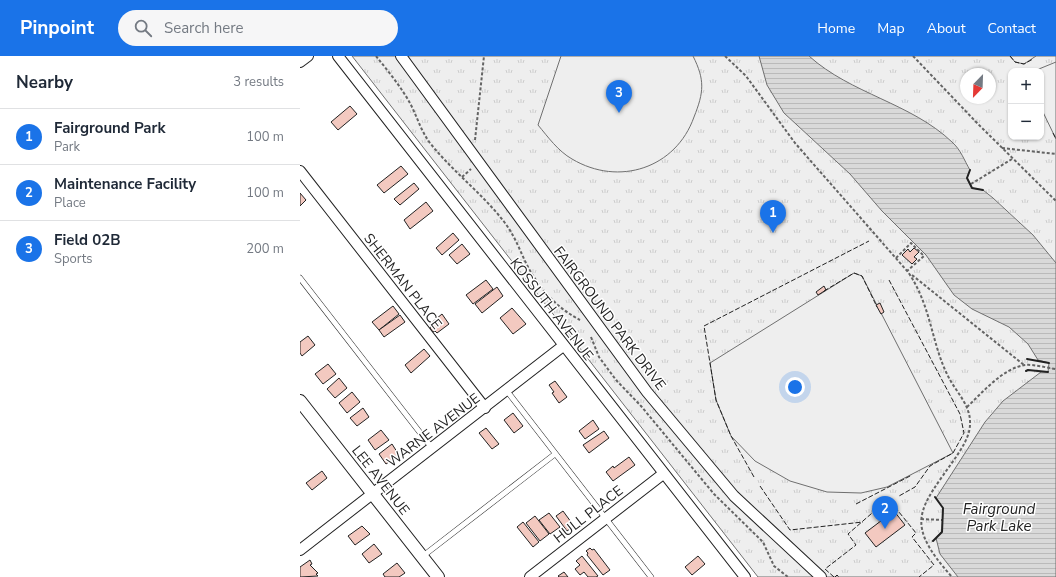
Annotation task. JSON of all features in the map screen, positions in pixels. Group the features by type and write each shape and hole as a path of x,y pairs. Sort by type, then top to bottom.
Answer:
{"street":[{"path":"300,62 308,56"},
{"name":"KOSSUTH AVENUE","path":"338,56 563,346 745,577"},
{"name":"FAIRGROUND PARK DRIVE","path":"401,56 652,398 734,496 821,577"},
{"name":"SHERMAN PLACE","path":"300,171 485,408"},
{"name":"WARNE AVENUE","path":"300,550 563,346"},
{"name":"LEE AVENUE","path":"300,401 438,577"},
{"name":"HULL PLACE","path":"530,577 663,474"}],"lane":[{"path":"300,278 432,448"},
{"path":"507,390 651,577"},
{"path":"422,557 556,454"}],"path":[{"path":"376,56 411,104 422,132 450,166 490,204 505,223 515,238 526,262 551,299 557,306 580,320"},
{"path":"475,142 484,56"},
{"path":"727,56 746,76 795,143 908,271 1024,365"},
{"path":"914,56 1012,159 1056,201"},
{"path":"1002,148 1056,154"},
{"path":"971,184 1012,159"},
{"path":"462,177 472,168"},
{"path":"896,258 911,243 924,256 908,271"},
{"path":"908,271 916,284 926,308 945,369 967,407 970,425 968,435 958,453 929,496 921,512 920,519 924,537 930,549 952,577"},
{"path":"592,337 599,357 616,380 641,406 714,494 763,542 774,566 788,577"},
{"path":"967,407 1002,375 1024,365 1056,369"},
{"path":"920,519 942,520"}],"green space":[{"path":"352,56 1056,56 1056,577 758,577"},
{"path":"561,56 693,56 700,72 702,86 700,100 686,135 674,149 660,160 644,168 627,171 608,171 590,167 567,156 549,139 538,125"},
{"path":"1010,56 1036,56 1024,64 1015,62"},
{"path":"1056,62 1056,139 1044,114 1044,68 1041,68"},
{"path":"854,273 862,276 953,453 887,487 861,493 827,492 790,481 755,461 731,436 716,400 710,363"}],"water":[{"name":"Fairground Park Lake","path":"759,56 809,56 843,80 918,117 936,129 952,142 960,152 970,170 967,178 972,188 983,190 993,198 1033,235 1056,263 1056,577 958,577 940,554 936,538 942,531 943,508 936,498 985,422 1003,401 1041,372 1048,372 1049,363 1038,360 1028,344 1009,327 972,309 954,295 926,255 882,211 850,174 784,113 767,85"}],"building":[{"path":"350,106 357,114 338,130 331,122"},
{"path":"401,166 408,174 384,193 377,185"},
{"path":"414,183 419,189 400,205 394,199"},
{"path":"300,193 306,200 300,206"},
{"path":"426,202 433,211 410,229 404,220"},
{"path":"453,233 459,240 442,255 436,248"},
{"path":"462,244 470,254 457,264 449,255"},
{"path":"914,248 919,252 914,257 917,259 912,264 902,255 908,249 910,252"},
{"path":"486,280 493,289 473,304 466,295"},
{"path":"824,286 826,290 818,295 816,292"},
{"path":"497,287 503,296 482,313 475,304"},
{"path":"880,303 884,312 881,314 876,305"},
{"path":"393,306 399,314 379,330 372,322"},
{"path":"512,308 526,324 513,334 500,318"},
{"path":"442,314 449,324 437,333 435,331 433,332 430,328 430,324"},
{"path":"400,315 405,322 384,337 379,330"},
{"path":"308,336 315,345 302,356 300,353 300,342"},
{"path":"424,349 430,356 411,373 405,365"},
{"path":"328,364 336,374 323,384 315,374"},
{"path":"339,378 347,388 335,398 327,389"},
{"path":"555,381 567,397 559,403 552,393 554,392 549,385"},
{"path":"352,392 360,402 347,413 339,403"},
{"path":"363,408 369,417 357,426 350,418"},
{"path":"513,413 523,426 514,433 504,420"},
{"path":"593,420 599,429 585,439 579,431"},
{"path":"486,428 499,444 492,449 479,433"},
{"path":"381,430 389,440 375,450 368,440"},
{"path":"604,431 609,438 589,453 583,445"},
{"path":"392,444 399,455 386,464 379,454"},
{"path":"629,457 635,465 613,481 606,472 613,466 614,468"},
{"path":"322,471 327,478 312,490 306,483"},
{"path":"563,511 574,526 567,531 556,516"},
{"path":"894,511 905,525 876,547 865,533"},
{"path":"549,513 560,527 550,534 539,520"},
{"path":"535,516 549,534 540,541 526,523"},
{"path":"523,522 539,542 533,547 517,527"},
{"path":"362,526 370,534 355,545 348,536"},
{"path":"374,544 382,554 369,563 362,554"},
{"path":"590,548 592,550 594,549 610,570 603,575 587,555 588,553 586,551"},
{"path":"582,556 598,576 588,577 584,572 580,575 575,569 580,565 576,561"},
{"path":"698,556 705,564 692,575 685,567"},
{"path":"310,560 312,564 310,565 318,573 316,574 318,576 300,577 300,567"},
{"path":"397,563 405,573 399,577 385,577 383,574"},
{"path":"564,572 568,577 558,576"}],"fence":[{"path":"1010,56 1015,62 1024,64 1033,59"},
{"path":"1053,133 1056,139"},
{"path":"754,477 731,436 716,400 704,326 869,241"},
{"path":"824,291 854,273 862,276 877,307"},
{"path":"889,280 960,414 964,433 953,453 930,466 915,487 899,496"},
{"path":"856,504 912,475"},
{"path":"760,486 790,530 863,522"},
{"path":"834,577 825,569 856,545 848,534 879,507 890,501 916,533 912,537 934,565 919,577"},
{"path":"835,577 837,575 839,577"}],"wall":[{"path":"970,170 967,178 972,188 983,190"},
{"path":"1027,359 1049,363"},
{"path":"1026,371 1048,372"},
{"path":"933,541 942,532 943,508 935,497"}],"place":[{"name":"Field 02B","path":"619,113"},
{"name":"Fairground Park","path":"773,233"},
{"name":"Maintenance Facility","path":"885,529"}]}
